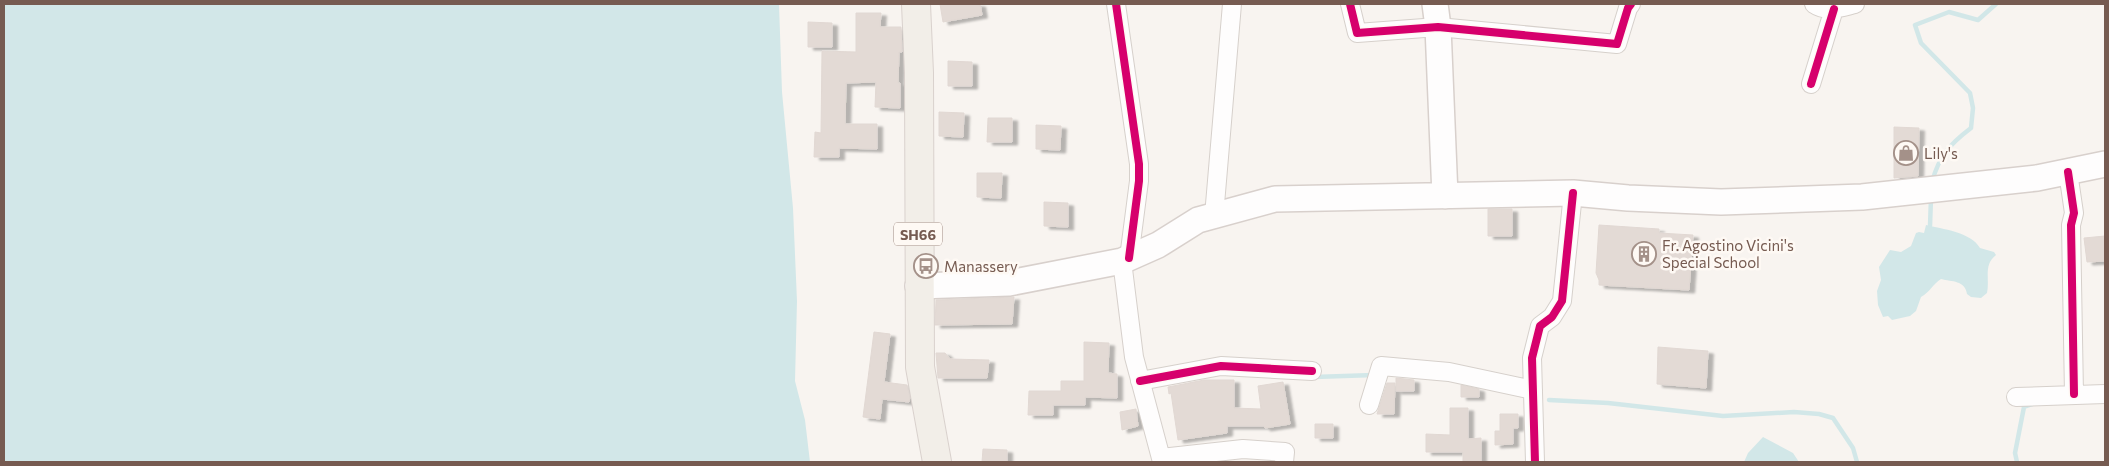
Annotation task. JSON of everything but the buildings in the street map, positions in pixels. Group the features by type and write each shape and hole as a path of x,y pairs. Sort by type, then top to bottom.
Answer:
{"main road":[{"name":"SH66","path":"916,4 919,73 918,286 920,367 937,462"},
{"path":"1436,15 1445,196"},
{"path":"918,286 1009,283 1126,259 1158,245 1198,220 1275,199 1574,193 1628,198 1721,202 1862,197 2037,178 2105,164"}],"street":[{"path":"1116,4 1139,164 1139,181 1126,259 1134,357 1162,460 1243,449 1285,452 1284,462"},
{"path":"1214,216 1232,4"},
{"path":"1350,4 1357,33 1436,15 1617,44 1628,8 1631,4"},
{"path":"1814,4 1834,10 1855,4"},
{"path":"1811,84 1834,10"},
{"path":"2068,172 2074,213 2071,225 2074,394"},
{"path":"1535,462 1532,358 1540,326 1552,317 1562,301 1574,193"},
{"path":"1140,381 1222,366 1312,371"},
{"path":"1369,405 1381,366 1449,372 1533,390"},
{"path":"2016,397 2105,394"}],"shaded area":[{"path":"4,4 779,4 782,92 793,208 797,301 795,381 805,420 810,462 4,462"},
{"path":"1926,225 1963,235 1970,238 1980,248 1994,252 1996,255 1988,268 1987,293 1981,298 1971,297 1961,284 1941,279 1921,297 1916,311 1910,316 1892,320 1888,316 1883,317 1878,305 1877,291 1881,280 1879,267 1890,250 1901,252 1911,246 1916,233 1924,233"},
{"path":"1763,437 1793,453 1799,462 1744,462 1748,453"}],"waterway":[{"path":"1932,182 1938,165 1946,151 1971,128 1973,108 1970,93 1921,43 1915,25 1949,12 1978,20 1996,4"},
{"path":"1930,226 1931,198"},
{"path":"1314,377 1374,375"},
{"path":"1549,400 1608,403 1723,416 1794,412 1819,414 1833,418 1853,448 1857,462"},
{"path":"2017,462 2015,453 2024,407 2035,403"}],"cycle path":[{"path":"1116,4 1139,164 1139,181 1129,258"},
{"path":"1350,4 1357,33 1438,27 1617,44 1628,8 1631,4"},
{"path":"1811,84 1834,9"},
{"path":"2068,172 2074,213 2071,225 2074,394"},
{"path":"1535,462 1532,358 1540,326 1552,317 1562,301 1573,193"},
{"path":"1140,381 1221,366 1312,371"}],"place":[{"name":"Lily's","path":"1906,153"},
{"name":"Fr. Agostino Vicini's Special School","path":"1644,254"},
{"name":"Manassery","path":"926,266"}]}
